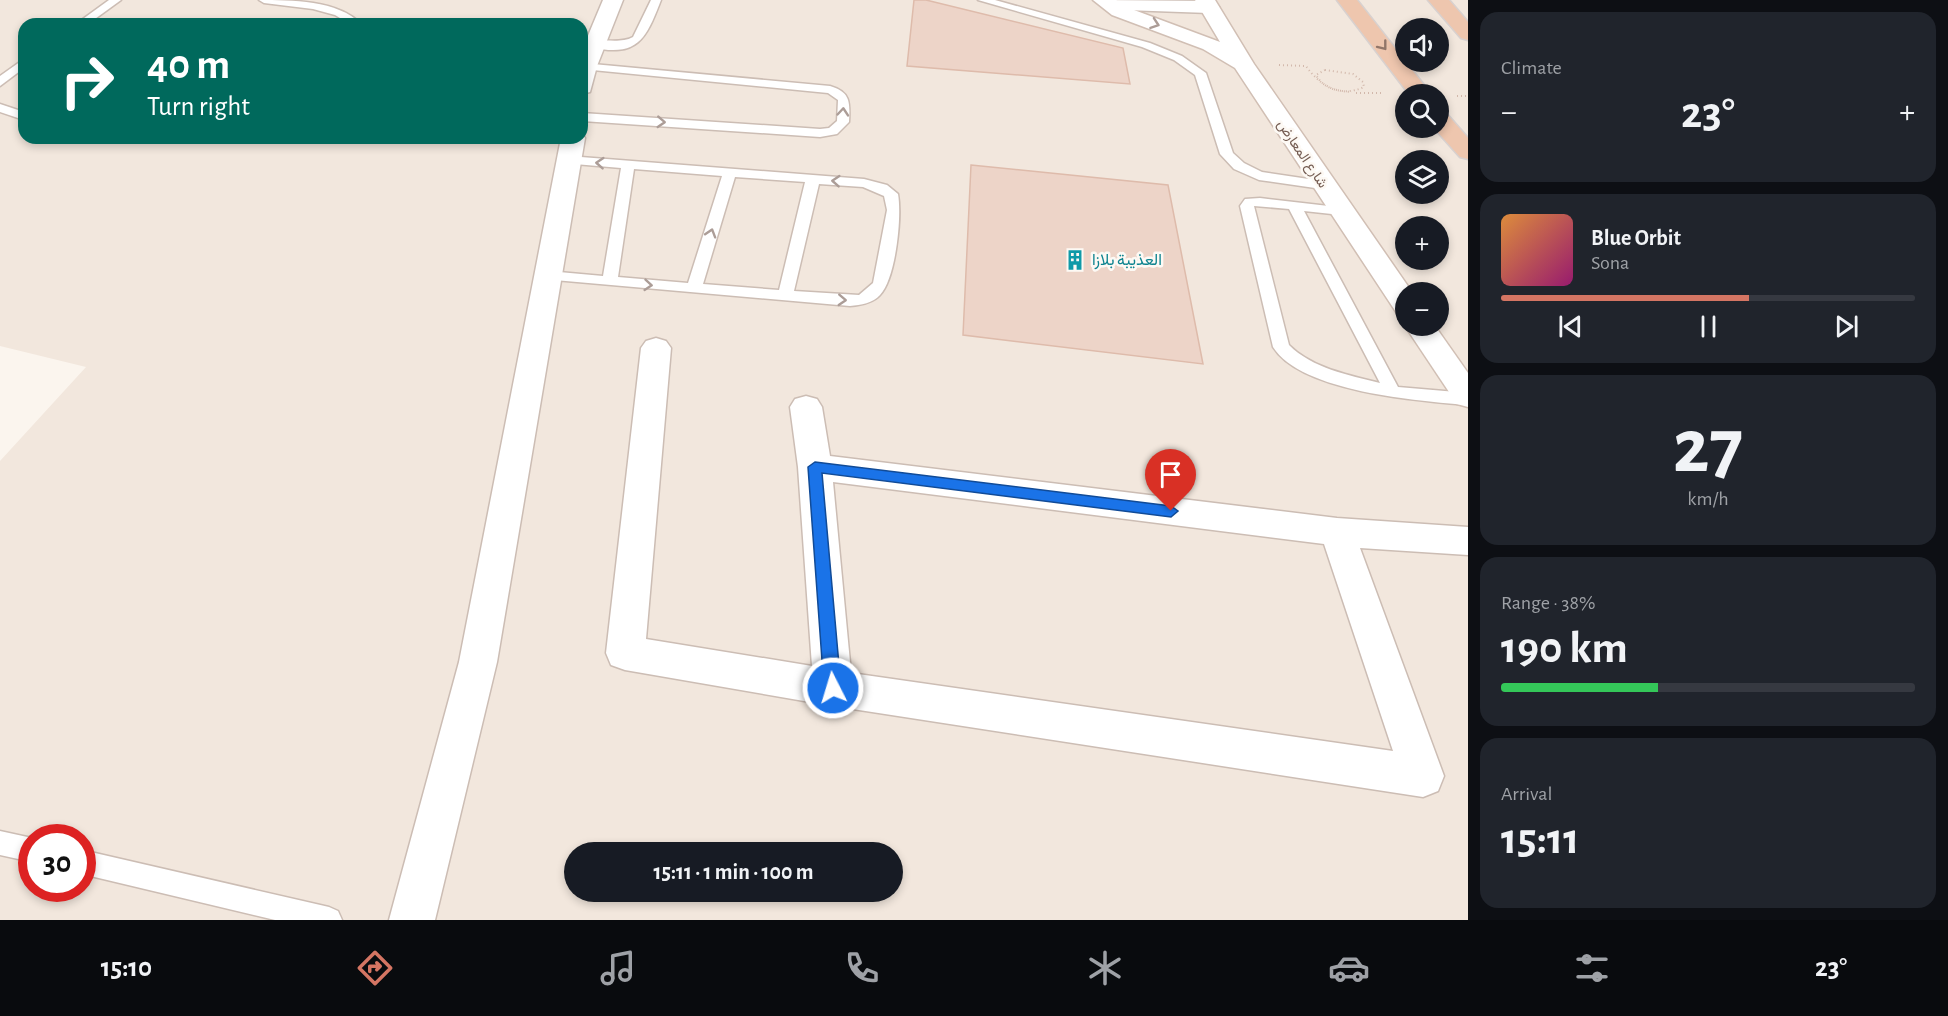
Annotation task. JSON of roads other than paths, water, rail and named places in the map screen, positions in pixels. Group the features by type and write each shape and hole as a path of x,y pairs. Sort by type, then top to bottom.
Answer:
{"highway":[{"path":"1347,0 1412,84"},
{"path":"1438,0 1468,34"},
{"path":"1449,130 1468,152"}],"street":[{"path":"588,58 614,0"},
{"path":"1105,0 1125,4 1207,4"},
{"path":"1105,0 1119,11 1210,45 1243,64"},
{"name":"شارع المعارض","path":"1207,4 1322,185 1395,289"},
{"path":"412,920 478,662 571,149"},
{"path":"1427,336 1468,398"},
{"path":"656,348 625,653 833,688 1423,776 1337,532"},
{"path":"806,407 815,467 833,688"},
{"path":"815,467 1337,532 1468,541"}],"lane":[{"path":"90,18 116,0"},
{"path":"264,0 335,10 351,18"},
{"path":"594,45 628,46 640,38 656,0"},
{"path":"983,0 1146,45 1178,58 1200,73 1227,154 1239,166 1259,176 1322,185"},
{"path":"588,66 830,90 839,93 844,100 843,122 833,131 820,133 588,117"},
{"path":"0,82 18,67"},
{"path":"0,108 18,114"},
{"path":"548,276 785,296 862,300 875,294 881,283 894,210 891,194 882,188 864,183 628,165 571,149"},
{"path":"610,282 628,165"},
{"path":"694,288 730,173"},
{"path":"785,296 813,179"},
{"path":"1341,211 1260,202 1250,202 1247,206 1281,347 1306,367 1393,393 1468,398"},
{"path":"1294,206 1393,393"},
{"path":"0,843 18,847"},
{"path":"96,865 329,920"}],"place":[{"name":"العذيبة بلازا","path":"1075,260"}]}
